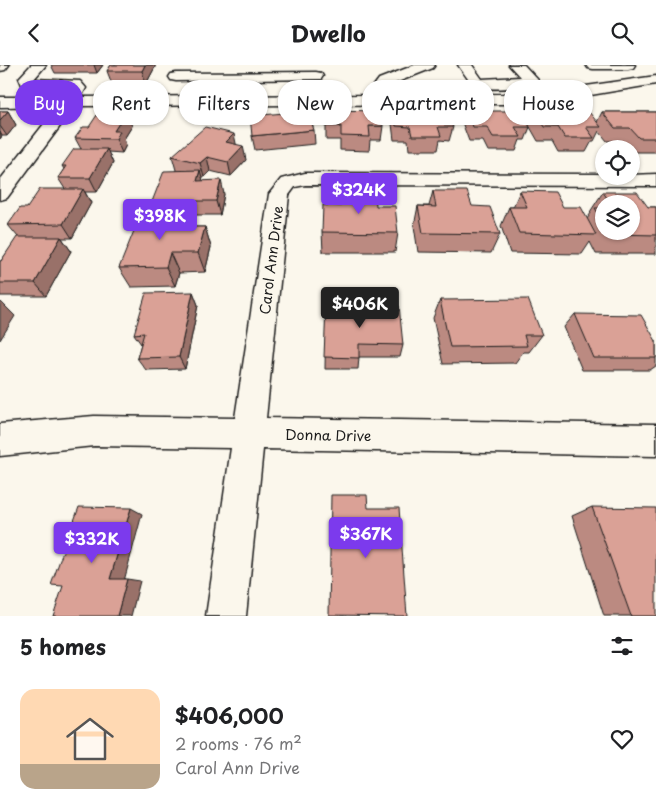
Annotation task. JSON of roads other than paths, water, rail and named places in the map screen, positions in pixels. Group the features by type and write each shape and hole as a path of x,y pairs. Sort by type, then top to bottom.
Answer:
{"street":[{"path":"27,80 26,78 39,65"},
{"path":"389,80 428,65"},
{"path":"465,65 478,83 504,83"},
{"path":"516,65 530,80"},
{"path":"593,65 628,65"},
{"path":"176,77 224,71 316,76"},
{"path":"593,84 654,73"},
{"path":"268,102 362,101"},
{"path":"0,102 15,102"},
{"path":"83,102 179,102"},
{"path":"0,195 53,125"},
{"name":"Carol Ann Drive","path":"226,616 279,194 288,183 305,179 656,180"},
{"name":"Donna Drive","path":"0,439 94,431 656,440"}]}
